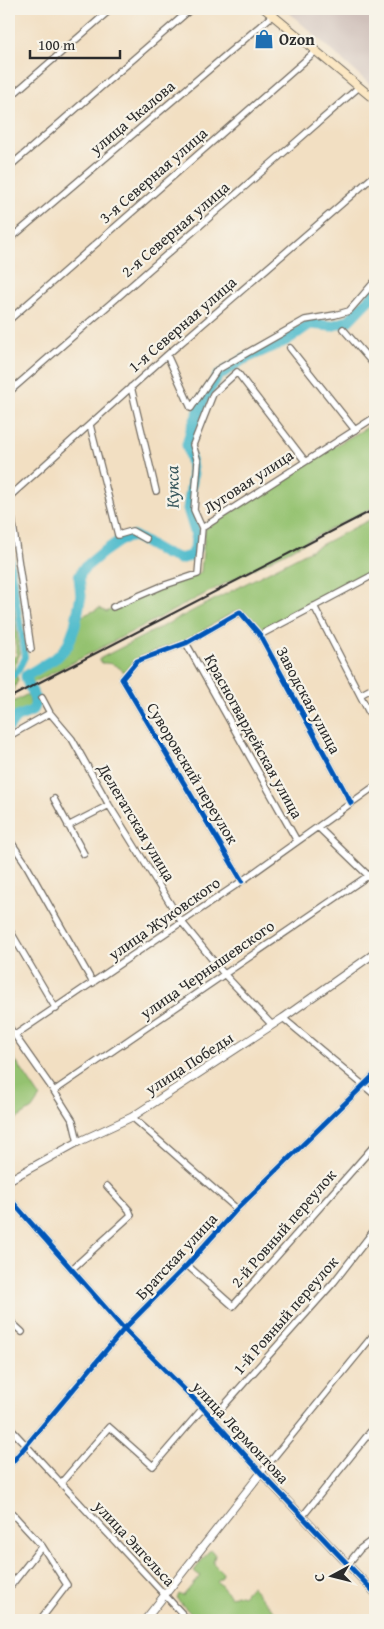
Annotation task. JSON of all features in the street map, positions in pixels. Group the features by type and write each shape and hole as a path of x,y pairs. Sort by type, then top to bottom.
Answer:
{"main road":[{"path":"265,9 375,100"}],"street":[{"path":"9,98 111,9"},
{"path":"9,167 191,9"},
{"name":"улица Чкалова","path":"9,240 273,16"},
{"name":"3-я Северная улица","path":"9,320 316,51"},
{"name":"2-я Северная улица","path":"9,392 360,87"},
{"name":"1-я Северная улица","path":"9,497 167,355 375,175"},
{"path":"167,355 191,408 217,370 305,320 349,311 375,281"},
{"path":"343,329 375,366"},
{"path":"290,348 355,430"},
{"path":"202,528 194,510 198,462 193,445 213,394 237,372 304,461"},
{"path":"131,387 156,492"},
{"name":"Луговая улица","path":"114,607 162,586 198,574 202,528 375,417"},
{"path":"90,426 118,535 132,532 146,539"},
{"path":"9,497 31,649"},
{"path":"260,635 375,574"},
{"path":"314,606 375,724"},
{"name":"Заводская улица","path":"186,643 240,612 260,635 351,804"},
{"name":"Суворовский переулок","path":"186,643 136,661 122,679 242,881"},
{"name":"Красногвардейская улица","path":"186,643 297,841"},
{"path":"360,695 375,687"},
{"name":"Делегатская улица","path":"42,698 50,713 72,739 109,806 181,921 224,974 272,1025"},
{"path":"9,736 50,713"},
{"name":"улица Жуковского","path":"15,1035 93,984 181,921 242,881 375,786"},
{"path":"54,799 84,854"},
{"path":"68,826 109,806"},
{"path":"318,827 375,882"},
{"path":"9,839 24,861 93,984"},
{"name":"улица Чернышевского","path":"54,1091 375,871"},
{"path":"9,928 56,1009"},
{"name":"улица Победы","path":"9,1180 78,1142 132,1117 283,1018 375,953"},
{"path":"283,1018 375,1095"},
{"path":"9,1027 73,1121 78,1142"},
{"name":"Братская улица","path":"9,1466 124,1329 187,1266 237,1208 375,1074"},
{"path":"132,1117 237,1208"},
{"name":"2-й Ровный переулок","path":"187,1266 233,1306 373,1147 375,1149"},
{"path":"72,1269 131,1216 130,1210 107,1186"},
{"name":"улица Лермонтова","path":"9,1198 124,1329 213,1418 260,1473 375,1593"},
{"name":"1-й Ровный переулок","path":"213,1418 334,1282 375,1229"},
{"path":"9,1320 22,1332"},
{"path":"145,1620 260,1473 375,1333"},
{"path":"61,1483 109,1427 153,1466 203,1408"},
{"path":"302,1516 375,1426"},
{"name":"улица Энгельса","path":"9,1427 188,1620"},
{"path":"9,1510 42,1546 67,1585 40,1620"},
{"path":"348,1564 360,1549 375,1538"},
{"path":"9,1588 42,1546"}],"shaded area":[{"path":"285,9 375,9 375,89"}],"green space":[{"path":"375,423 375,506 31,684 30,676 66,653 80,617 100,608 106,612 163,587 197,575 201,572 205,529 343,441"},
{"path":"375,517 375,571 261,632 241,610 234,612 185,641 141,656 124,672 114,665 102,663 99,659"},
{"path":"9,576 20,653 14,668 18,680 13,691 9,693 9,660 17,655 9,610"},
{"path":"28,694 31,706 29,711 15,716 9,723 9,704"},
{"path":"9,1051 40,1097 32,1109 9,1124"},
{"path":"211,1550 215,1555 213,1563 223,1573 222,1577 217,1581 231,1597 236,1594 243,1596 251,1586 282,1620 197,1620 177,1599 179,1594 183,1596 200,1576 194,1571"}],"waterway":[{"name":"Кукса","path":"9,727 17,717 30,712 34,708 35,700 26,676 57,657 68,645 75,626 81,596 79,577 83,569 122,539 134,536 164,553 180,559 190,556 195,550 196,535 188,509 193,475 187,445 204,399 218,376 242,360 287,340 310,324 331,326 348,321 375,293"},
{"path":"9,548 25,657 18,671 9,679"}],"railway":[{"path":"9,698 375,509"}],"cycle path":[{"path":"242,881 122,679 137,661 186,643 240,612 260,635 351,803"},
{"path":"9,1466 124,1329 187,1265 237,1209 375,1074"},
{"path":"9,1198 124,1329 203,1408 261,1473 375,1593"}],"place":[{"name":"Ozon","path":"264,39"}]}
